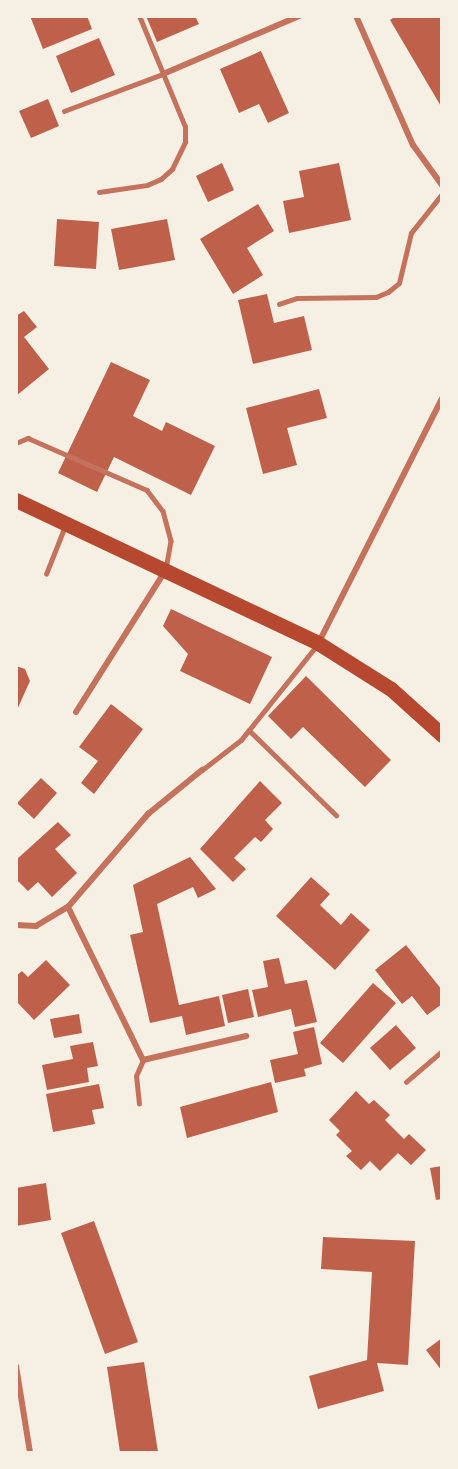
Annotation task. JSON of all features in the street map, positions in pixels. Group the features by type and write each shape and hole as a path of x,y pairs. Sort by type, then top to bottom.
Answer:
{"main road":[{"path":"16,500 318,643 391,689 441,735"}],"street":[{"path":"163,74 299,16"},
{"path":"356,16 413,145 441,184"},
{"path":"318,643 441,399"},
{"path":"76,712 165,571"},
{"path":"16,925 36,926 68,907 148,814 202,770"},
{"path":"68,907 143,1060 246,1036"},
{"path":"16,1366 30,1452"}],"lane":[{"path":"99,192 147,185 167,174 180,157 185,128 139,16"},
{"path":"64,111 163,74"},
{"path":"279,304 297,298 376,297 388,292 399,283 411,234 441,195"},
{"path":"16,443 28,438 147,490 163,511 171,541 165,571"},
{"path":"46,574 67,523"},
{"path":"202,770 227,754 249,730 318,643"},
{"path":"249,730 336,815"},
{"path":"406,1082 441,1052"},
{"path":"139,1104 136,1076 143,1060"}],"building":[{"path":"30,16 87,16 92,29 43,49"},
{"path":"146,16 195,16 199,24 157,42"},
{"path":"396,16 442,16 442,108 390,20"},
{"path":"99,38 115,75 71,93 56,56"},
{"path":"261,51 289,113 268,123 259,104 239,113 220,69"},
{"path":"48,99 59,126 31,138 19,111"},
{"path":"222,163 234,190 208,202 196,176"},
{"path":"339,163 351,220 289,233 283,201 304,197 299,171"},
{"path":"258,204 274,231 247,248 263,275 233,294 200,239"},
{"path":"57,219 99,222 96,269 54,266"},
{"path":"167,219 175,260 119,270 111,229"},
{"path":"267,294 274,323 304,316 312,350 253,364 238,300"},
{"path":"24,311 37,327 24,337 49,369 16,396 16,316"},
{"path":"111,362 150,380 133,416 162,431 166,422 215,446 191,495 114,457 97,492 58,473"},
{"path":"319,389 327,418 287,428 297,465 263,474 246,408"},
{"path":"171,609 272,657 250,704 180,671 188,654 163,626"},
{"path":"16,666 25,669 30,681 16,712"},
{"path":"306,676 391,760 365,787 303,727 291,739 268,716"},
{"path":"111,704 143,729 94,794 81,783 98,761 79,747"},
{"path":"41,778 57,793 34,819 17,803"},
{"path":"260,781 282,803 265,820 273,829 261,842 255,837 234,858 246,869 233,882 200,849"},
{"path":"58,822 71,835 55,849 77,873 52,897 38,882 28,891 16,879 16,860"},
{"path":"190,857 216,889 198,898 193,887 157,904 179,1005 219,996 225,1026 186,1035 182,1016 150,1023 130,935 143,932 133,885"},
{"path":"311,877 330,894 320,905 341,925 351,913 370,930 335,970 276,916"},
{"path":"406,945 442,990 442,1004 427,1015 412,996 402,1004 375,970"},
{"path":"279,958 285,984 307,980 317,1022 295,1027 291,1009 258,1017 252,990 268,987 263,961"},
{"path":"46,960 70,985 34,1020 16,1001 16,976 22,971 28,977"},
{"path":"373,983 396,1003 343,1063 320,1043"},
{"path":"248,989 254,1017 228,1023 222,995"},
{"path":"79,1014 82,1033 54,1038 50,1019"},
{"path":"396,1025 416,1048 390,1070 370,1048"},
{"path":"314,1027 322,1064 304,1069 306,1076 275,1083 270,1060 298,1054 293,1032"},
{"path":"93,1042 98,1066 87,1068 89,1082 47,1090 42,1065 73,1059 70,1046"},
{"path":"271,1082 278,1112 187,1138 180,1107"},
{"path":"99,1084 104,1108 92,1110 95,1124 53,1132 46,1094"},
{"path":"356,1091 369,1104 374,1100 390,1115 385,1120 404,1139 409,1134 426,1150 411,1165 398,1153 380,1171 370,1161 361,1170 346,1156 352,1151 336,1135 340,1131 329,1120"},
{"path":"442,1166 442,1199 436,1200 430,1168"},
{"path":"46,1183 51,1220 16,1226 16,1188"},
{"path":"94,1221 138,1342 105,1354 61,1233"},
{"path":"323,1237 415,1241 408,1365 377,1363 384,1391 318,1409 309,1376 367,1360 372,1272 321,1269"},
{"path":"442,1338 442,1371 426,1350"},
{"path":"144,1362 158,1452 120,1452 107,1367"}]}
